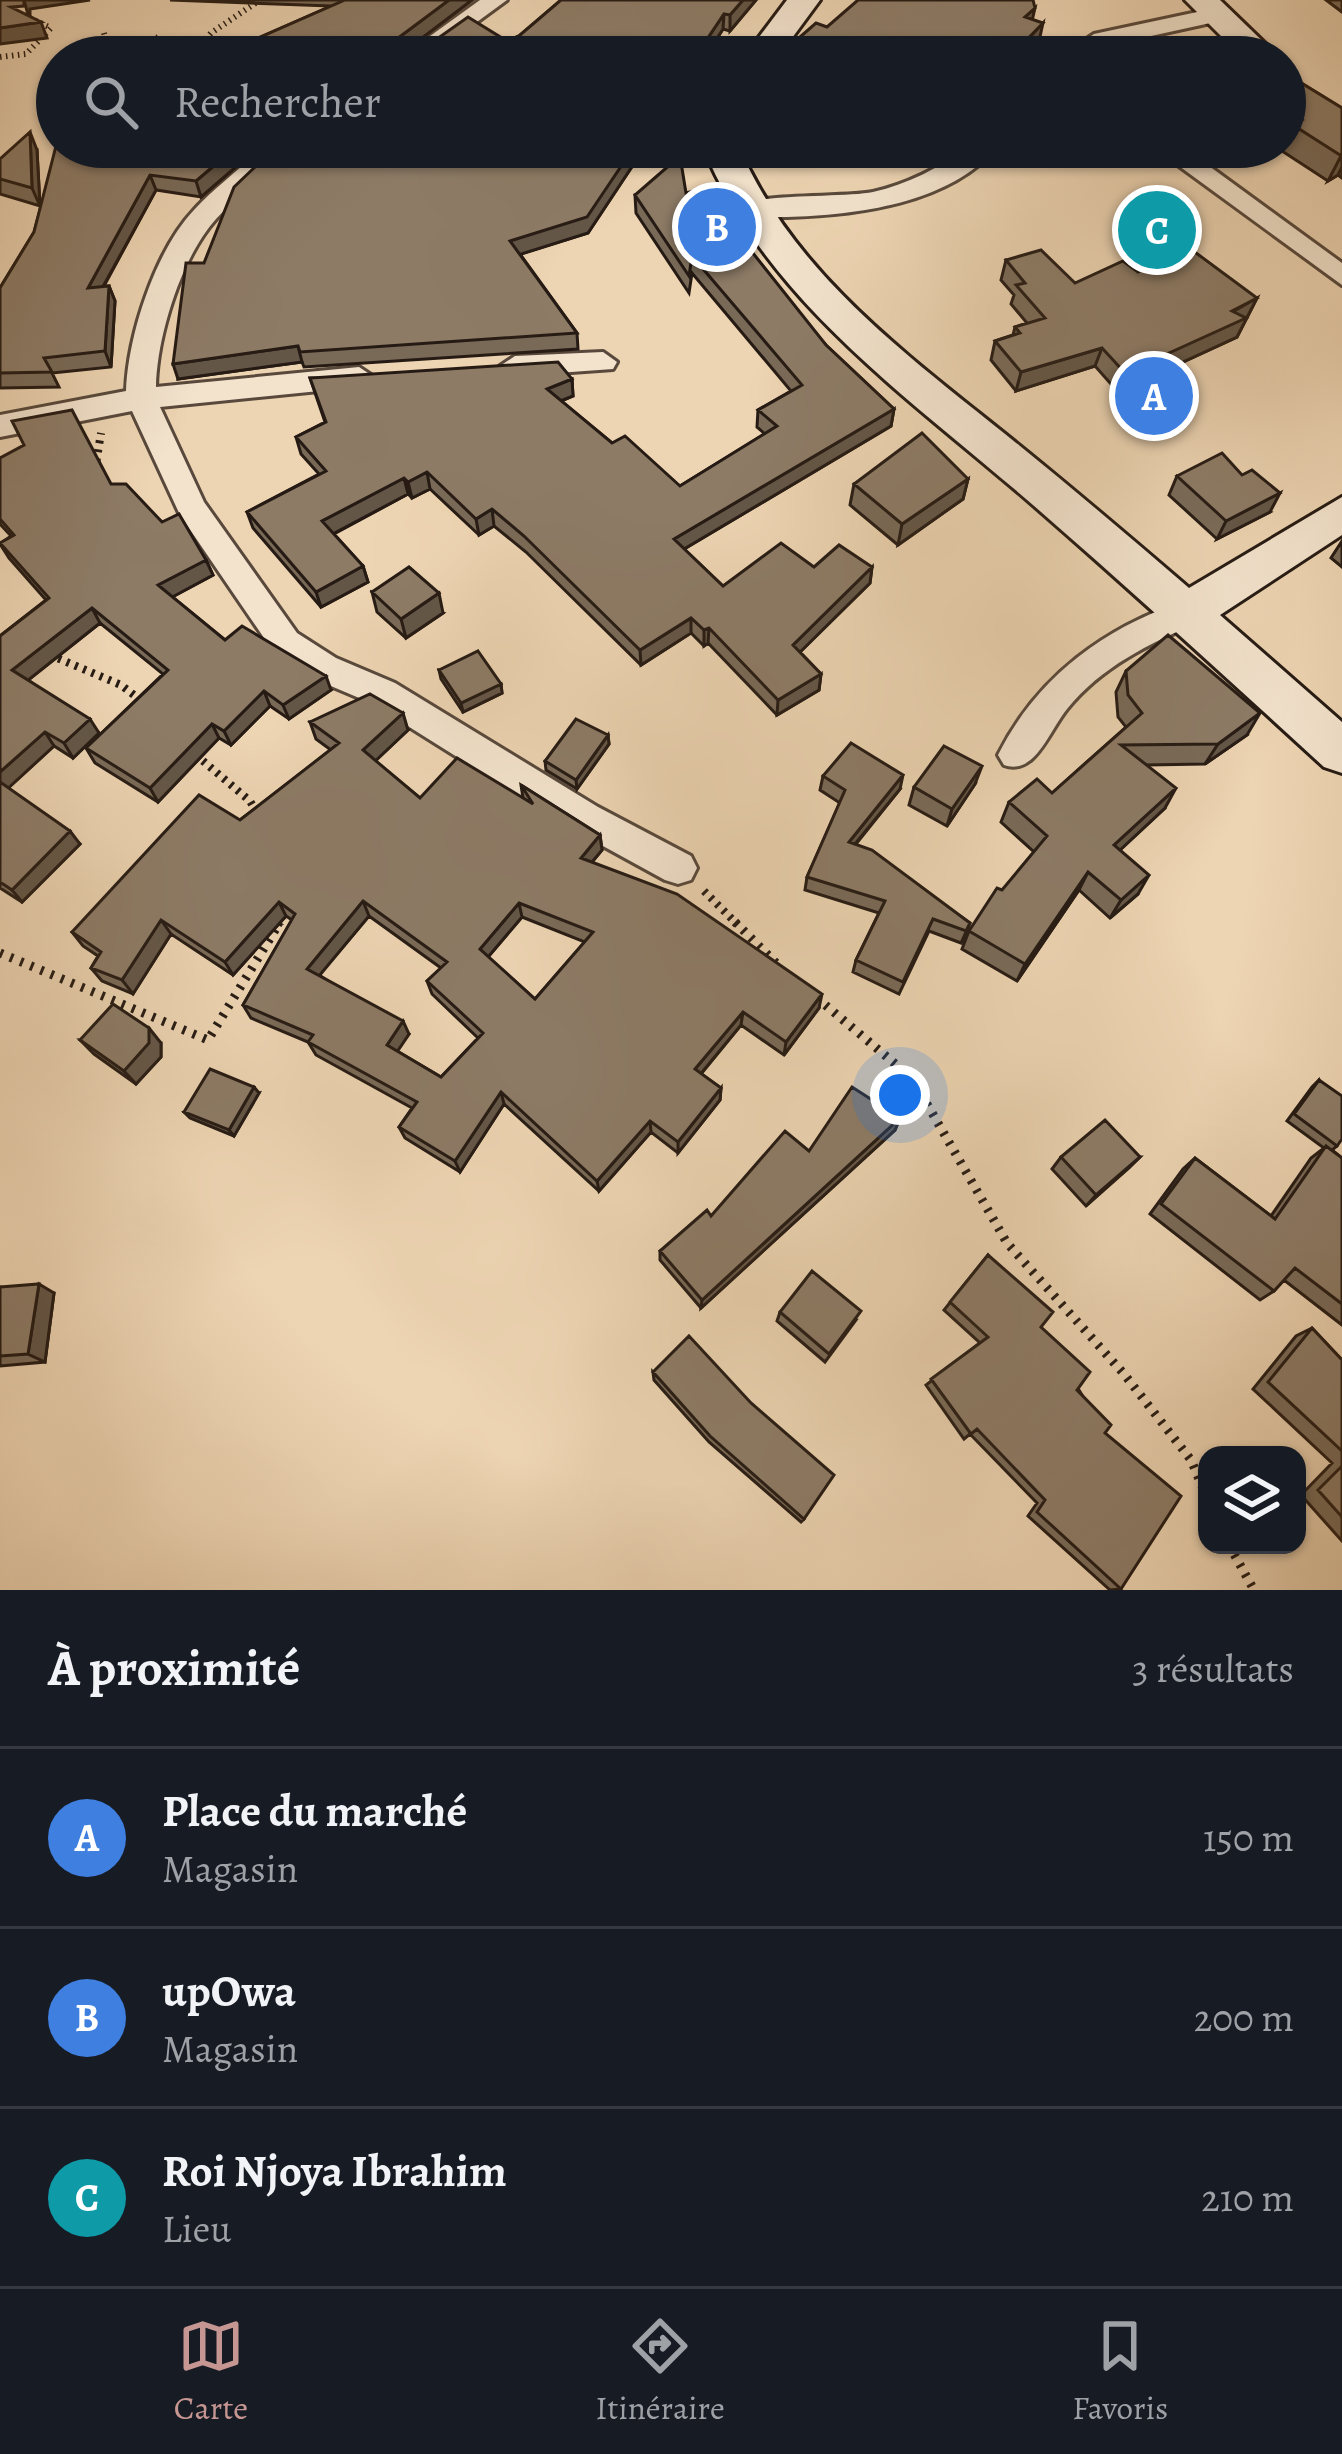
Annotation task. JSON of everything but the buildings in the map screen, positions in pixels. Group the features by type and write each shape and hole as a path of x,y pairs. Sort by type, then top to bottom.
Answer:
{"main road":[{"path":"776,36 804,0"},
{"path":"1208,7 1239,36"},
{"path":"730,168 747,208 847,318 1342,752"},
{"path":"1187,613 1342,513"}],"street":[{"path":"443,36 495,0"},
{"path":"1112,36 1208,7"},
{"path":"125,401 180,254 201,218 256,168"},
{"path":"747,208 825,211 892,196 955,168"},
{"path":"1194,168 1342,277"},
{"path":"495,367 603,362"},
{"path":"0,426 125,401 388,374"},
{"path":"125,401 191,508 285,642 324,668 383,694 678,868"},
{"path":"1016,755 1060,685 1114,644 1187,613"}],"path":[{"path":"208,36 260,0"},
{"path":"12,16 40,18 51,28 43,36"},
{"path":"0,57 26,54 36,44"},
{"path":"93,474 125,401"},
{"path":"35,648 121,685 153,710"},
{"path":"188,745 250,801 267,831"},
{"path":"678,868 782,970"},
{"path":"0,953 208,1040 290,902"},
{"path":"799,983 912,1078 1007,1243 1124,1374 1191,1460 1198,1477"},
{"path":"1234,1554 1254,1590"}],"place":[{"name":"upOwa","path":"717,227"},
{"name":"Roi Njoya Ibrahim","path":"1157,230"},
{"name":"Place du marché","path":"1154,396"}]}
